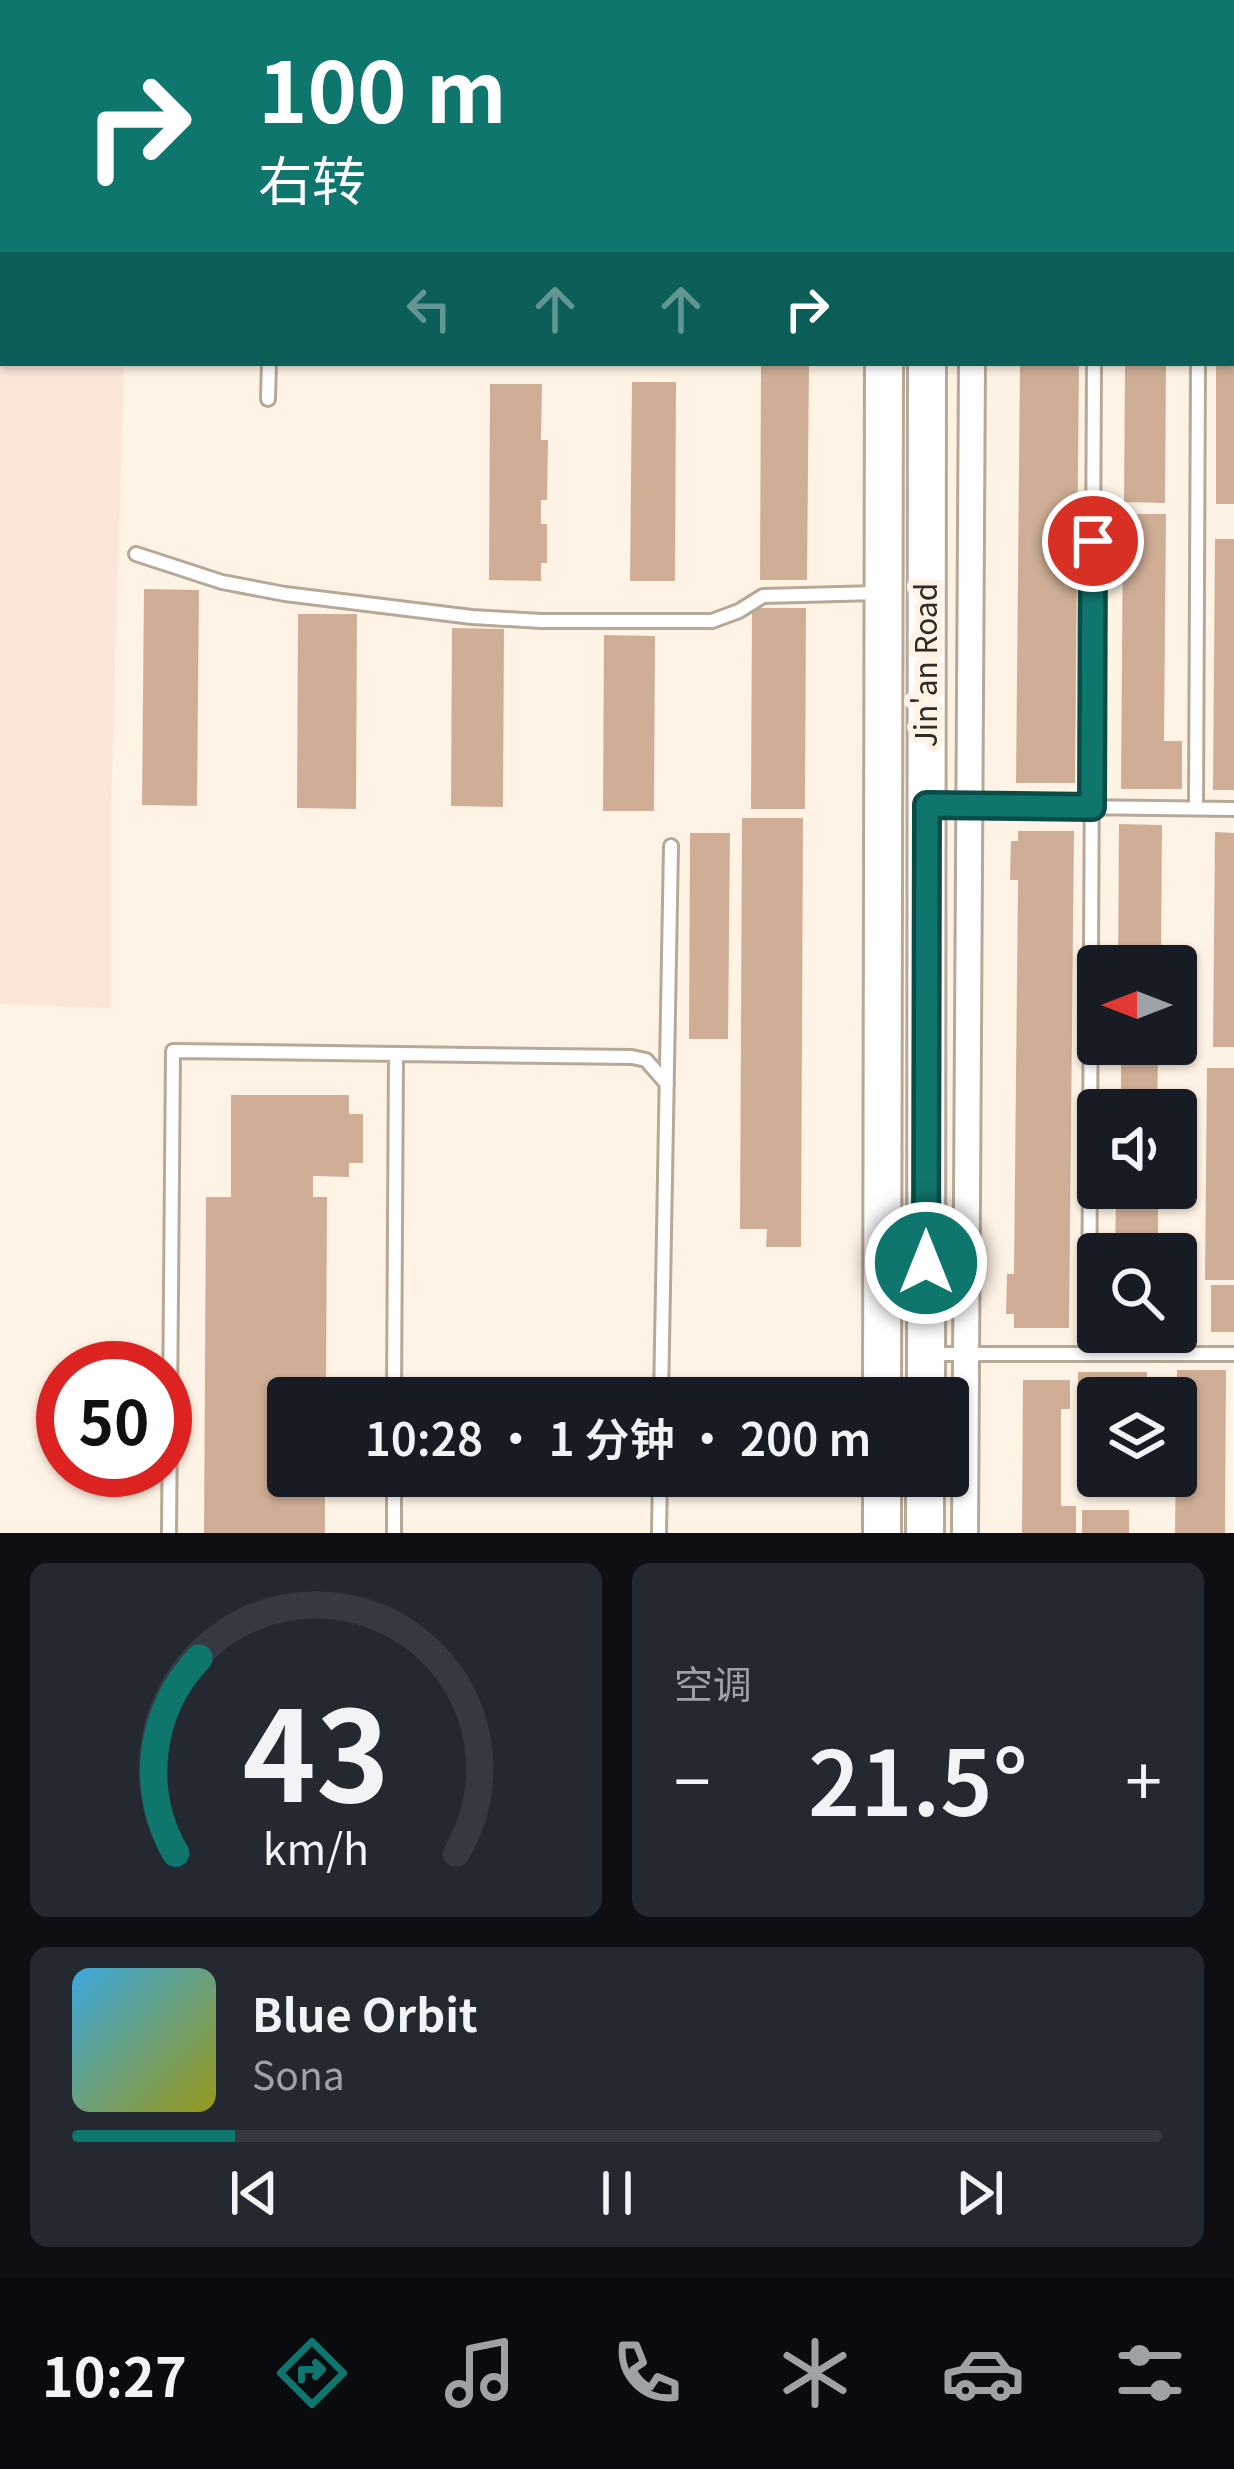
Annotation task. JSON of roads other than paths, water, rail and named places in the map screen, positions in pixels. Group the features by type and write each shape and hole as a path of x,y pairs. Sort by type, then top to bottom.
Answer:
{"main road":[{"name":"Jin'an Road","path":"882,1377 884,366"},
{"name":"Jin'an Road","path":"926,1377 927,366"},
{"path":"882,1497 882,1533"},
{"path":"925,1497 925,1533"}],"street":[{"path":"965,1533 972,366"}],"lane":[{"path":"268,399 269,366"},
{"path":"1089,1354 1094,366"},
{"path":"1196,808 1198,366"},
{"path":"136,554 222,582 285,594 541,621 712,621 764,596 884,593"},
{"path":"927,805 1234,809"},
{"path":"662,1377 671,845"},
{"path":"169,1533 173,1051 632,1057 646,1060 667,1084"},
{"path":"394,1377 396,1054"},
{"path":"926,1354 1234,1354"},
{"path":"394,1497 394,1533"},
{"path":"659,1533 660,1497"}]}
